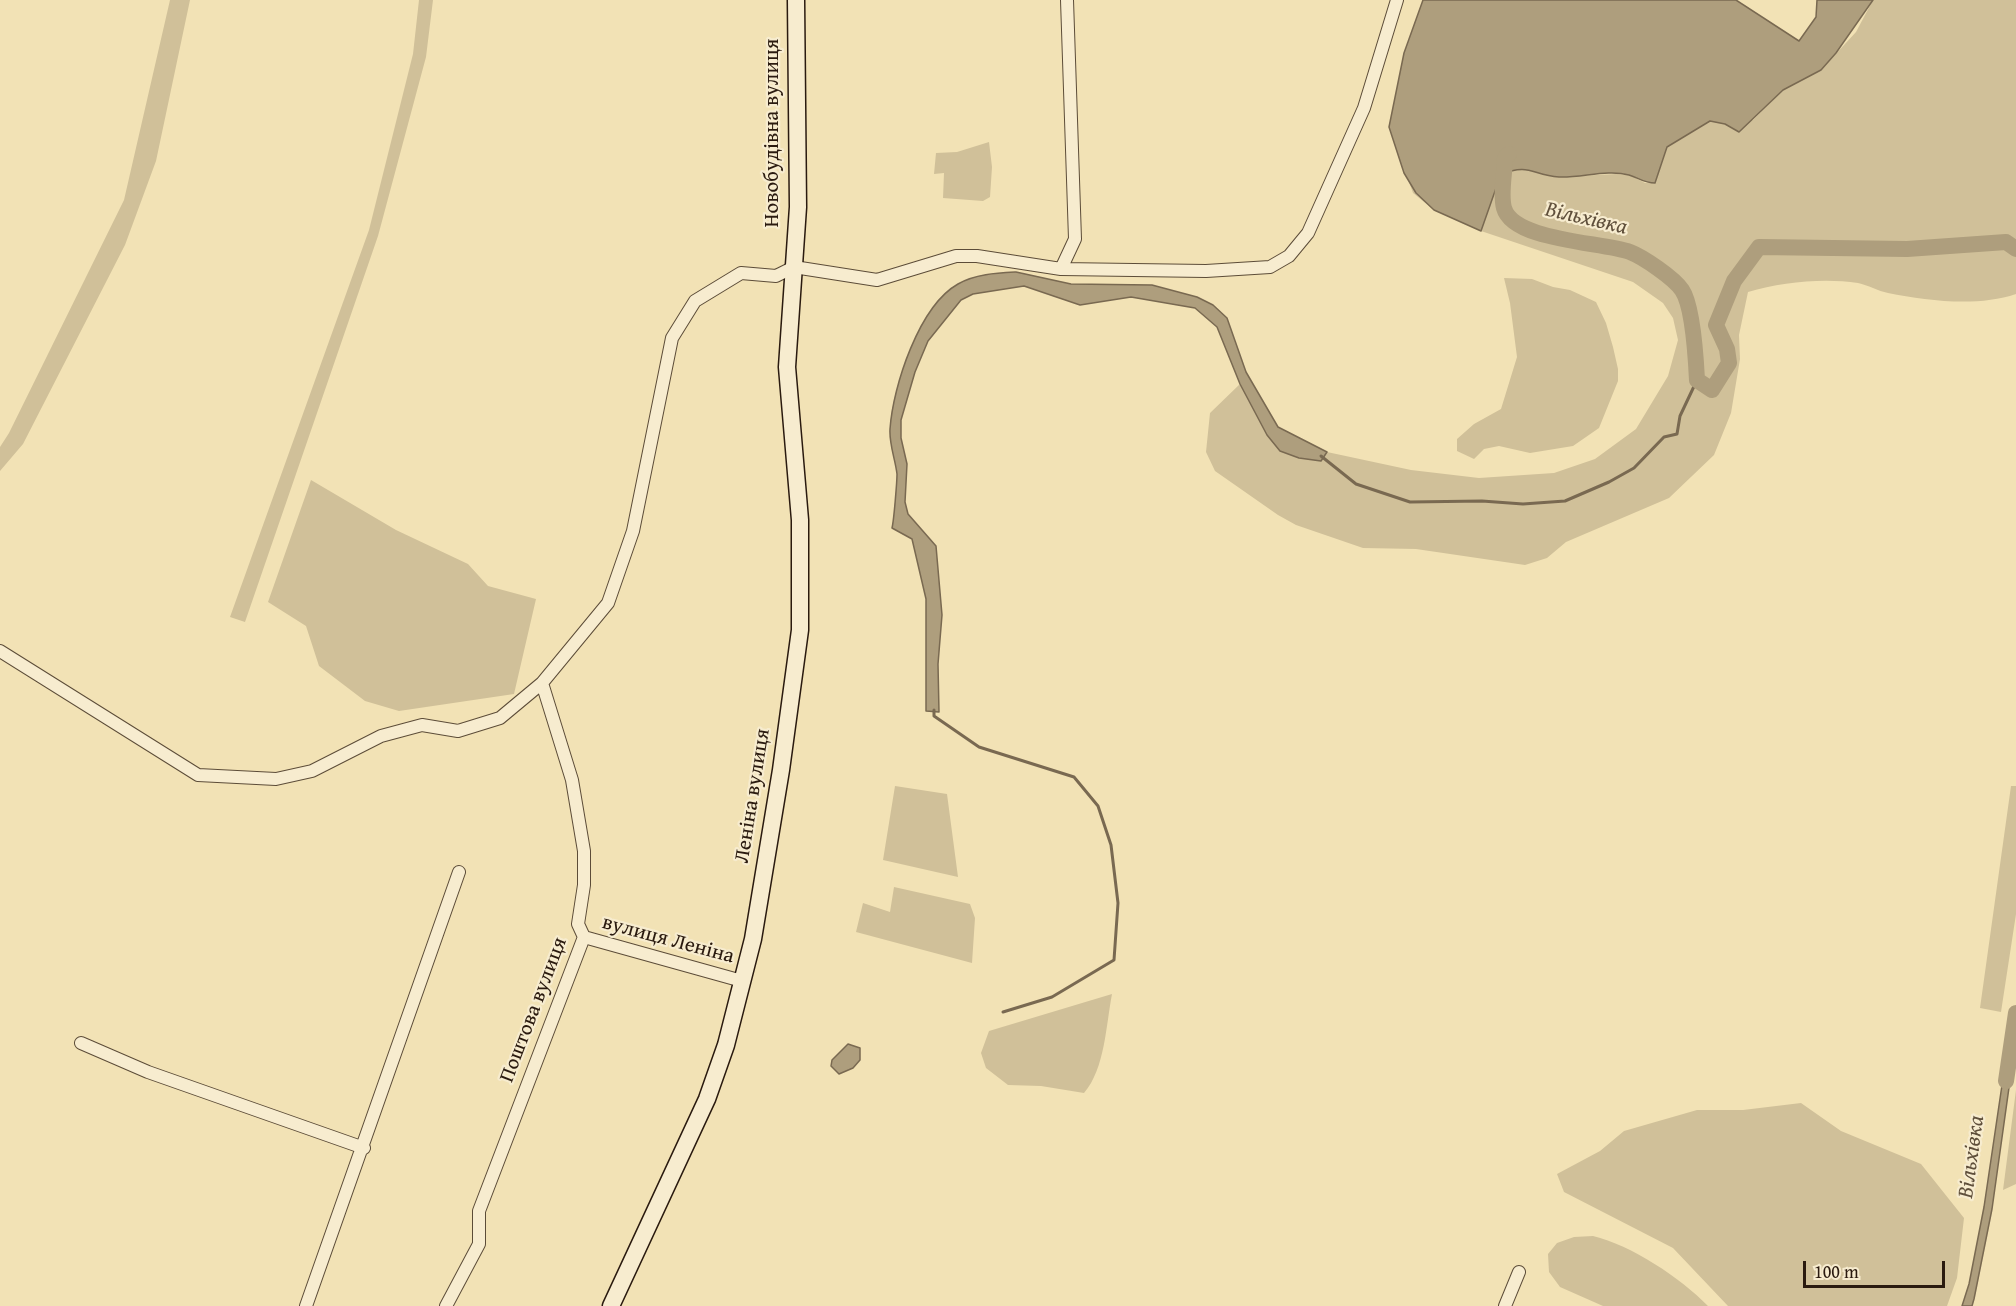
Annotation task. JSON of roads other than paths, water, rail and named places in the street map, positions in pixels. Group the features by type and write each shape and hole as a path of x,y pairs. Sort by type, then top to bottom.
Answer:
{"street":[{"name":"Новобудівна вулиця","path":"794,267 798,207 796,0"},
{"path":"1061,269 1075,238 1067,0"},
{"path":"0,651 198,775 276,779 312,771 381,736 422,725 458,731 500,718 542,683 608,603 633,531 672,338 695,301 741,273 776,276 794,267 877,280 956,256 977,256 1061,269 1206,271 1270,267 1289,256 1308,233 1364,108 1397,0"},
{"name":"Леніна вулиця","path":"611,1306 707,1099 726,1045 753,939 779,781 800,630 800,520 788,367 794,267"},
{"name":"Поштова вулиця","path":"446,1306 479,1244 479,1211 584,937 578,924 584,885 584,850 572,780 542,683"},
{"path":"306,1306 364,1148 459,872"},
{"name":"вулиця Леніна","path":"584,937 742,981"},
{"path":"81,1042 148,1072 364,1148"},
{"path":"1504,1306 1519,1272"}],"waterway":[{"name":"Вільхівка","path":"1509,154 1505,158 1502,196 1504,208 1511,219 1540,234 1630,252 1658,268 1678,285 1689,308 1697,380 1712,390 1729,363 1727,349 1716,325 1734,281 1759,247 1907,249 2006,242 2016,249"},
{"path":"1321,456 1356,484 1410,502 1482,501 1523,504 1565,501 1609,482 1634,468 1664,437 1677,434 1680,416 1697,380"},
{"path":"934,710 934,716 979,747 1074,777 1098,806 1111,845 1118,903 1114,960 1052,997 1003,1012"},
{"name":"Вільхівка","path":"2006,1081 2016,1013"}]}
